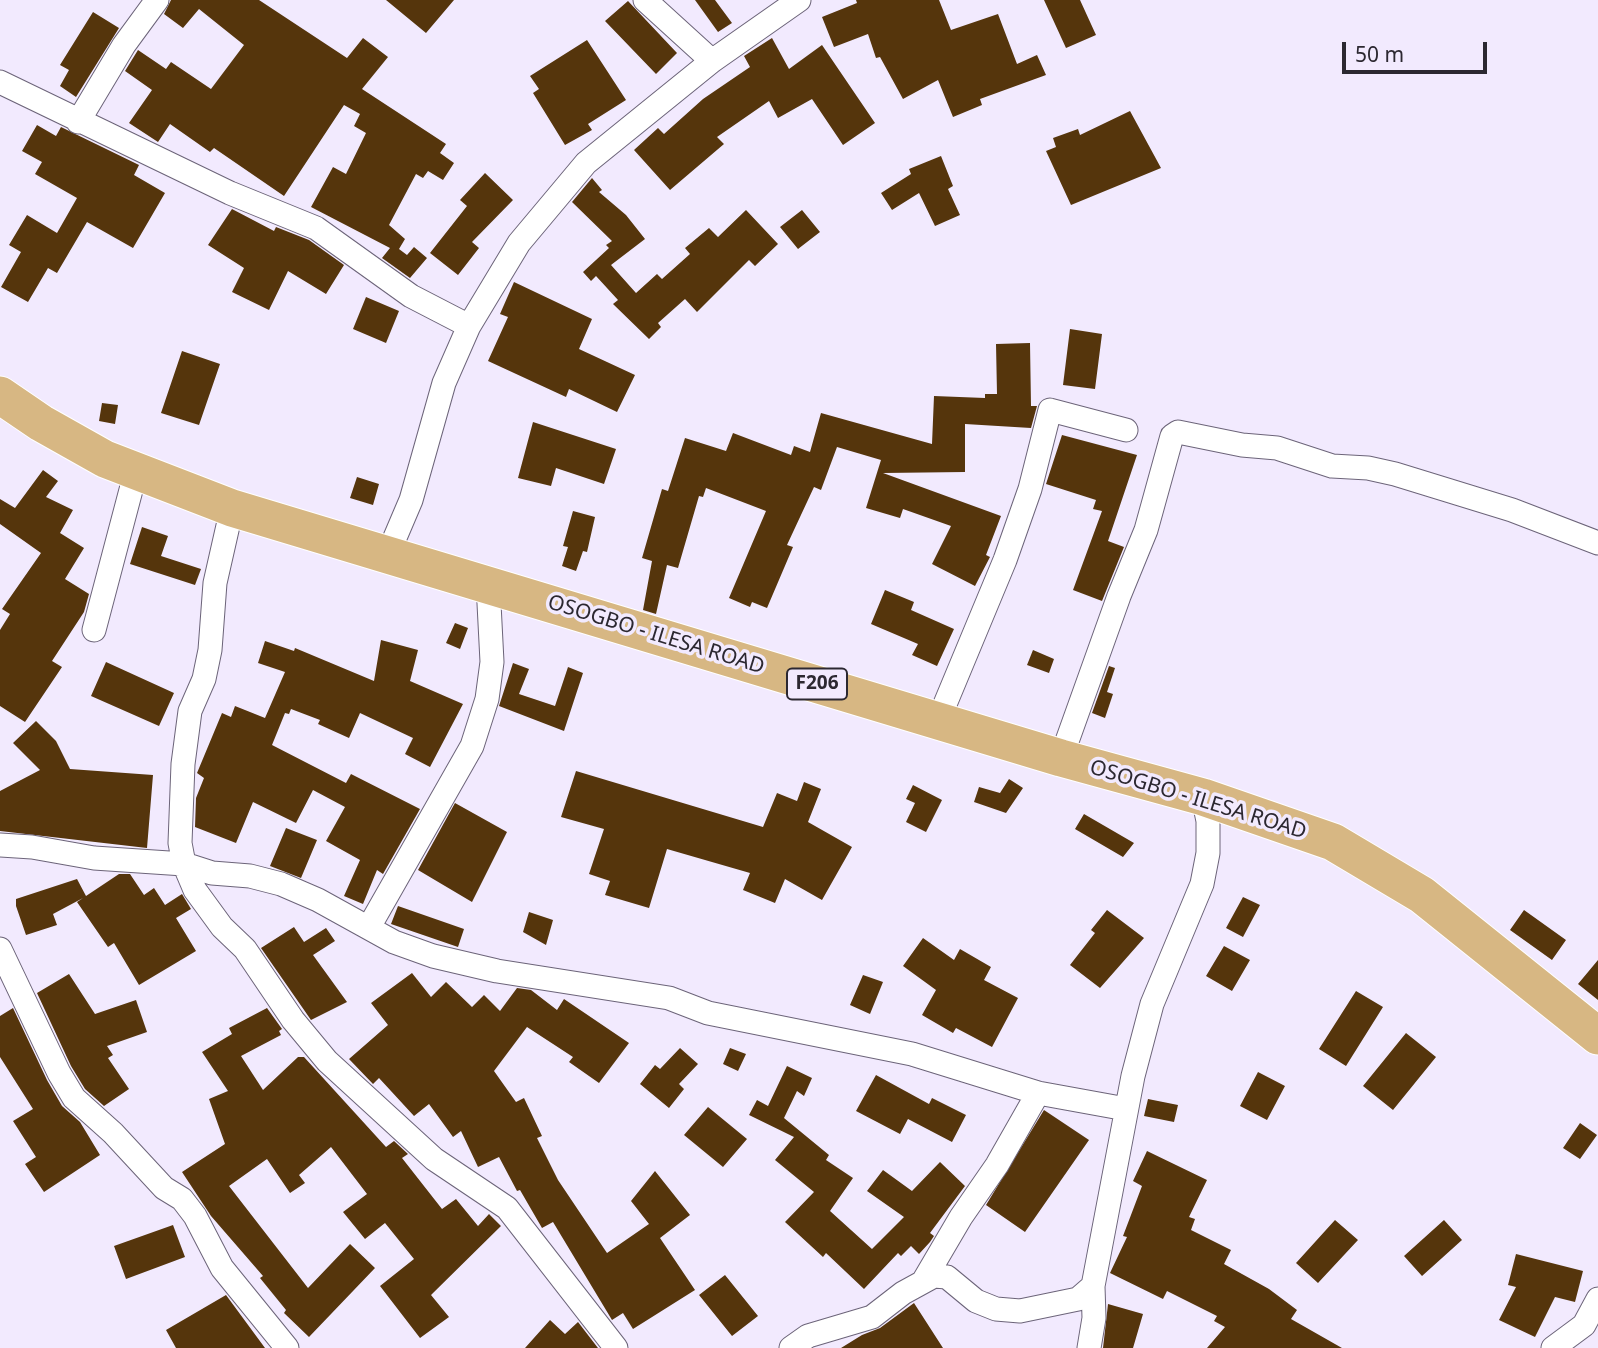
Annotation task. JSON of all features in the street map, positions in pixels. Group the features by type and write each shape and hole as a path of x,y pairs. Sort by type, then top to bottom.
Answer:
{"main road":[{"name":"OSOGBO - ILESA ROAD","path":"0,395 105,459 232,508 1061,758 1203,797 1333,842 1422,895 1598,1036"}],"street":[{"path":"78,122 124,45 157,0"},
{"path":"645,0 712,61"},
{"path":"388,554 411,500 444,383 470,326 519,243 586,163 712,61 799,0"},
{"path":"0,82 78,122 230,193 316,228 411,296 470,326"},
{"path":"938,721 1005,560 1030,489 1050,410 1126,430"},
{"path":"1061,758 1146,530 1172,436 1178,432 1241,445 1277,448 1332,466 1368,468 1395,474 1512,510 1598,543"},
{"path":"94,630 136,471"},
{"path":"232,508 215,583 210,650 188,729 180,843 184,864 195,890 222,927 245,949 293,1020 327,1061 434,1158 507,1208 616,1348"},
{"path":"369,927 472,746 486,699 492,662 488,584"},
{"path":"1089,1348 1094,1318 1093,1286 1126,1109 1153,1004 1202,884 1208,853 1208,821 1203,797"},
{"path":"0,845 32,847 94,858 184,864 212,873 250,876 281,884 394,942 446,959 497,971 669,998 708,1013 912,1054 1038,1093 1126,1109"},
{"path":"195,890 212,873"},
{"path":"0,949 59,1073 74,1098 113,1133 164,1188 182,1199 195,1216 222,1268 287,1348"},
{"path":"924,1280 961,1217 997,1165 1038,1093"},
{"path":"791,1348 808,1336 872,1317 924,1280 941,1275 976,1301 996,1309 1020,1311 1078,1299 1093,1286"},
{"path":"1553,1348 1584,1325 1598,1299"}],"building":[{"path":"171,0 259,0 347,58 363,38 388,57 362,89 446,144 440,153 454,163 443,180 428,171 423,178 416,174 389,225 405,239 399,249 407,255 414,247 427,258 410,278 382,258 390,248 311,207 333,167 346,174 366,133 354,126 360,114 344,105 284,196 214,148 210,152 170,124 158,142 129,123 152,90 125,71 138,50 166,69 171,62 211,89 244,45 199,9 183,28 164,14"},
{"path":"386,0 454,0 426,33"},
{"path":"695,0 715,0 732,23 718,32"},
{"path":"856,0 939,0 951,30 998,14 1017,64 1037,55 1046,75 980,99 982,105 953,117 938,80 903,99 880,57 876,58 868,34 834,47 822,17 857,3"},
{"path":"1044,0 1080,0 1096,35 1066,48"},
{"path":"628,1 677,53 656,74 605,21"},
{"path":"93,12 119,28 76,97 60,86 69,70 60,65"},
{"path":"772,38 789,69 822,45 875,123 843,145 812,99 778,118 769,101 717,137 724,144 670,190 634,150 658,128 664,134 703,99 750,67 744,56"},
{"path":"587,40 626,100 588,124 592,130 565,145 533,93 539,89 530,76"},
{"path":"1130,111 1161,168 1071,205 1046,151 1056,147 1053,138 1078,129 1080,135"},
{"path":"37,125 56,136 61,127 139,165 134,175 165,193 133,248 87,222 57,273 48,268 28,302 1,287 21,252 9,245 27,215 57,233 77,198 35,174 42,162 22,151"},
{"path":"941,156 953,186 948,189 960,215 935,226 919,193 892,210 881,193 911,174 909,169"},
{"path":"485,173 513,200 472,242 479,248 458,275 430,253 467,206 460,200"},
{"path":"592,178 602,190 599,192 626,215 645,239 611,265 636,293 657,274 662,279 690,254 685,248 709,228 718,237 746,210 778,244 755,266 749,260 697,312 685,299 658,323 661,327 649,339 613,304 618,300 596,276 591,281 583,272 609,248 606,245 612,241 572,202"},
{"path":"232,209 274,231 276,227 309,240 344,265 326,294 288,271 269,310 232,292 244,268 208,245"},
{"path":"802,210 820,232 798,249 780,227"},
{"path":"514,282 592,319 579,349 635,375 617,412 569,389 566,397 488,361 508,317 500,314"},
{"path":"366,297 399,311 386,343 353,329"},
{"path":"1070,329 1102,334 1095,389 1063,385"},
{"path":"1030,343 1031,406 1037,406 1031,428 965,424 965,472 883,473 1001,516 986,555 990,557 975,586 932,564 951,526 903,509 900,518 866,508 881,460 837,447 821,490 814,487 787,545 793,547 767,608 752,602 750,607 729,598 766,511 706,488 703,497 699,496 678,568 667,565 656,614 643,610 652,561 642,558 662,489 668,491 685,438 726,451 733,433 791,455 794,446 810,452 821,413 932,444 934,396 985,398 985,394 997,394 996,344"},
{"path":"182,351 220,364 199,425 161,413"},
{"path":"102,403 118,405 115,424 99,421"},
{"path":"533,422 616,449 604,484 556,468 551,486 518,478"},
{"path":"1062,435 1137,455 1108,541 1124,547 1102,601 1073,590 1102,511 1093,509 1096,500 1046,484"},
{"path":"43,470 58,481 46,497 73,510 60,533 84,548 65,579 89,594 84,612 52,661 62,667 25,722 0,706 0,630 10,614 2,609 41,553 0,524 0,499 15,508"},
{"path":"357,477 379,484 373,505 350,498"},
{"path":"573,511 595,517 587,552 583,551 576,571 562,566 568,547 563,546"},
{"path":"142,527 168,536 161,556 201,569 195,585 130,564"},
{"path":"885,590 914,602 911,610 954,629 937,666 912,655 918,644 871,624"},
{"path":"455,623 468,628 460,649 446,643"},
{"path":"381,640 418,650 410,681 463,704 430,767 405,754 413,738 360,713 349,738 318,724 320,720 291,709 289,714 285,713 272,745 346,783 351,774 420,809 383,874 377,870 363,904 344,896 360,860 326,841 345,807 313,790 296,823 253,802 236,843 195,827 196,798 204,778 197,773 222,713 231,717 235,706 265,718 285,672 258,663 265,641 294,651 295,648 374,681"},
{"path":"1033,650 1054,659 1049,673 1027,665"},
{"path":"106,662 174,693 159,726 91,696"},
{"path":"513,663 529,669 519,694 555,706 568,667 583,673 564,731 499,706"},
{"path":"1109,666 1115,668 1107,692 1113,694 1105,718 1092,713"},
{"path":"36,721 56,741 70,769 153,775 147,848 0,831 0,791 40,770 13,743"},
{"path":"576,771 763,827 777,793 797,801 804,782 821,789 808,822 852,847 822,900 785,879 775,903 743,890 750,873 667,849 649,908 605,895 610,881 589,874 604,829 561,817"},
{"path":"1009,779 1023,788 1006,813 974,802 979,787 1000,793"},
{"path":"913,785 942,800 926,832 906,822 915,803 906,799"},
{"path":"455,803 507,832 472,902 418,870"},
{"path":"1084,814 1134,843 1123,857 1075,829"},
{"path":"286,828 317,840 301,878 270,866"},
{"path":"119,874 130,874 144,895 154,888 165,905 182,894 191,909 176,918 196,951 139,985 114,943 108,947 77,902 83,898 53,914 57,925 26,935 16,906 16,899 77,879 86,896"},
{"path":"1243,897 1260,905 1243,937 1226,928"},
{"path":"398,906 464,929 458,947 391,924"},
{"path":"1107,910 1144,938 1100,988 1070,965 1095,933 1091,930"},
{"path":"1524,910 1566,940 1552,960 1510,930"},
{"path":"529,912 553,920 546,945 523,932"},
{"path":"294,927 304,942 326,928 335,941 313,955 347,1002 311,1020 261,948"},
{"path":"923,938 954,960 960,949 991,967 984,980 1018,998 992,1047 956,1028 953,1033 922,1015 936,990 903,966"},
{"path":"1224,946 1250,960 1232,991 1206,976"},
{"path":"1598,960 1598,1000 1578,984"},
{"path":"412,973 431,997 446,982 472,1007 484,995 500,1011 517,988 531,990 557,1010 564,999 629,1043 599,1083 569,1062 573,1057 527,1027 494,1071 516,1102 524,1098 542,1136 537,1138 558,1180 607,1253 649,1224 631,1201 655,1171 690,1215 660,1238 695,1290 633,1329 623,1313 612,1320 553,1222 542,1228 520,1190 517,1191 499,1157 478,1167 461,1131 453,1137 429,1104 414,1116 379,1078 373,1084 349,1059 388,1025 371,1003"},
{"path":"69,974 95,1014 136,1000 147,1032 107,1046 113,1055 108,1058 129,1089 104,1106 85,1089 71,1066 37,993"},
{"path":"863,975 883,982 870,1014 850,1005"},
{"path":"1356,991 1383,1007 1346,1066 1319,1049"},
{"path":"13,1008 62,1106 80,1122 100,1155 44,1192 25,1164 36,1157 13,1121 33,1109 0,1057 0,1016"},
{"path":"267,1008 282,1029 279,1031 281,1035 241,1056 263,1090 298,1057 304,1057 386,1147 394,1141 408,1154 402,1158 442,1209 456,1199 478,1226 489,1214 501,1226 431,1295 449,1317 420,1338 380,1286 414,1259 385,1223 365,1239 343,1212 367,1194 331,1147 299,1175 305,1183 290,1193 267,1159 229,1186 308,1288 350,1244 375,1268 309,1337 284,1313 286,1310 260,1278 263,1276 211,1216 182,1172 225,1144 209,1099 228,1091 202,1052 232,1034 229,1028"},
{"path":"1406,1033 1436,1057 1393,1110 1363,1086"},
{"path":"680,1048 698,1064 679,1084 684,1089 669,1108 640,1084 655,1065 660,1069"},
{"path":"730,1048 746,1054 738,1071 723,1064"},
{"path":"787,1066 812,1078 804,1096 797,1091 784,1118 829,1155 826,1160 853,1178 830,1211 872,1249 904,1217 867,1191 883,1170 912,1191 940,1162 965,1186 930,1233 934,1236 919,1254 911,1246 901,1256 898,1253 864,1289 826,1253 823,1257 785,1222 814,1192 775,1160 794,1137 749,1115 757,1100 768,1106"},
{"path":"1258,1072 1285,1086 1267,1120 1240,1106"},
{"path":"876,1075 929,1104 932,1098 966,1115 952,1142 908,1119 900,1134 856,1111"},
{"path":"1148,1099 1178,1105 1174,1122 1144,1116"},
{"path":"708,1107 747,1139 723,1167 684,1135"},
{"path":"1044,1110 1089,1140 1025,1232 986,1205"},
{"path":"1580,1123 1597,1135 1580,1159 1563,1148"},
{"path":"1147,1151 1207,1180 1189,1217 1195,1219 1191,1230 1231,1250 1224,1264 1269,1289 1297,1310 1291,1319 1342,1348 1207,1348 1225,1327 1214,1321 1217,1316 1167,1291 1163,1299 1110,1273 1127,1237 1123,1236 1142,1186 1133,1181"},
{"path":"1335,1220 1358,1240 1318,1283 1296,1263"},
{"path":"1444,1220 1462,1240 1422,1276 1404,1256"},
{"path":"173,1225 185,1257 126,1279 114,1246"},
{"path":"1516,1254 1583,1271 1575,1302 1555,1297 1535,1337 1499,1320 1516,1287 1508,1285"},
{"path":"725,1275 758,1316 732,1336 699,1295"},
{"path":"226,1295 265,1348 176,1348 166,1330"},
{"path":"914,1303 943,1348 841,1348 880,1328"},
{"path":"1108,1304 1143,1314 1133,1348 1103,1348"},
{"path":"550,1320 565,1334 578,1322 598,1348 525,1348"}]}
